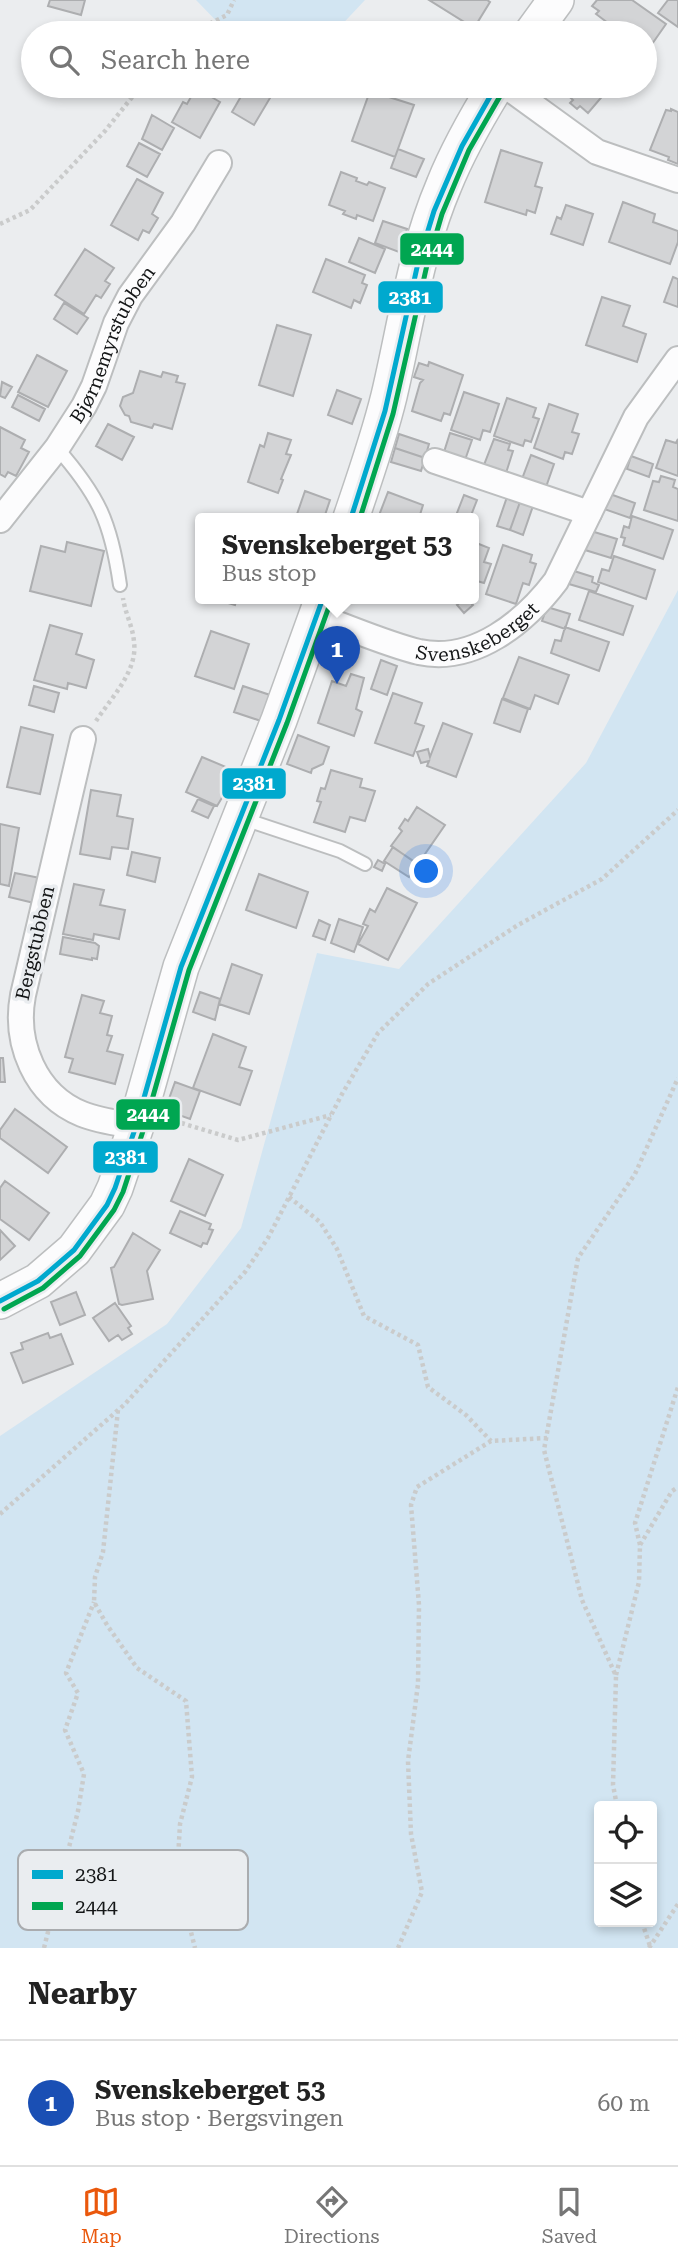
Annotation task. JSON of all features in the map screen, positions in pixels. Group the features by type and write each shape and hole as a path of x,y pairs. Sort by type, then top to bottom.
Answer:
{"street":[{"path":"541,21 556,0"},
{"path":"353,513 376,446 408,301 427,231 444,184 489,98"},
{"path":"523,98 597,152 678,180"},
{"name":"Bjørnemyrstubben","path":"0,520 57,448 94,386 116,323 130,296 184,223 219,163"},
{"name":"Svenskeberget","path":"319,607 419,652 441,654 463,650 488,641 508,629 538,604 556,581 636,417 678,359"},
{"path":"435,461 589,513"},
{"path":"0,1301 38,1281 74,1250 107,1205 151,1122 181,967 241,818 319,607"},
{"name":"Bergstubben","path":"83,738 19,1014 23,1043 36,1075 55,1097 82,1114 151,1122"}],"lane":[{"path":"57,448 78,472 100,507 111,532 120,585"},
{"path":"241,818 340,851 365,864"}],"path":[{"path":"215,21 227,15 234,0"},
{"path":"0,224 30,210 105,131 131,98"},
{"path":"83,738 127,675 133,658 134,642 120,585"},
{"path":"0,1514 118,1409 245,1272 268,1238 378,1033 428,984 518,925 602,879 678,810"},
{"path":"616,1676 582,1600 544,1450 578,1258 635,1174 678,1079"},
{"path":"151,1122 238,1140 332,1115"},
{"path":"289,1197 320,1222 337,1249 363,1316 418,1345 428,1387 466,1415 491,1441"},
{"path":"616,1801 613,1784 616,1676 639,1582 640,1545 635,1523 678,1387"},
{"path":"68,1850 78,1811 83,1774 65,1730 78,1693 66,1673 94,1602 95,1577 103,1552 118,1409"},
{"path":"398,1948 422,1892 411,1834 408,1761 418,1684 419,1605 411,1504 417,1487 491,1441 547,1437"},
{"path":"640,1545 672,1492 678,1487"},
{"path":"94,1602 137,1668 186,1701 192,1777 180,1824 178,1850"},
{"path":"649,1947 678,1904"},
{"path":"643,1927 649,1947"},
{"path":"44,1948 48,1930"},
{"path":"190,1930 195,1948"}],"shaded area":[{"path":"196,0 365,0 345,21 216,21"},
{"path":"678,590 678,1948 0,1948 0,1436 167,1324 241,1228 317,953 399,969 586,763"}],"building":[{"path":"50,0 85,0 81,15 48,6"},
{"path":"429,0 490,2 478,21 463,21"},
{"path":"597,0 632,0 666,24 657,37 657,21 605,21 596,14 599,11 592,6"},
{"path":"668,0 678,0 678,27 658,13"},
{"path":"190,98 213,98 220,102 200,138 172,122 183,102 187,104"},
{"path":"240,98 270,98 254,125 232,112"},
{"path":"367,98 392,98 414,105 395,157 352,141"},
{"path":"571,98 601,98 588,113 580,106 577,109 570,103 573,100"},
{"path":"666,110 678,112 678,164 668,160 669,157 650,150"},
{"path":"152,115 174,128 162,150 142,139"},
{"path":"139,143 160,154 147,177 127,166"},
{"path":"398,149 424,159 416,177 391,168"},
{"path":"501,150 542,163 535,186 542,188 535,213 527,210 526,215 485,202"},
{"path":"341,172 367,185 369,182 385,188 373,221 357,215 356,219 329,205"},
{"path":"137,179 163,193 152,214 158,218 149,233 143,230 138,240 111,225"},
{"path":"623,202 655,214 653,222 678,231 678,242 670,264 609,242"},
{"path":"566,205 593,214 583,245 551,234 557,217 561,219"},
{"path":"383,221 407,229 399,252 375,243"},
{"path":"359,238 385,249 375,273 349,262"},
{"path":"85,249 114,268 105,281 110,284 101,298 96,295 84,314 55,295"},
{"path":"326,259 365,275 362,283 367,285 360,303 354,300 351,308 313,292"},
{"path":"673,277 678,279 678,307 664,302"},
{"path":"602,297 630,306 623,326 646,334 637,362 586,345"},
{"path":"64,303 88,318 77,334 54,319"},
{"path":"277,325 311,335 293,396 259,385"},
{"path":"37,355 67,371 48,407 18,392"},
{"path":"429,362 463,375 450,415 444,413 441,421 412,411 423,380 414,377 419,363 428,366"},
{"path":"140,371 161,377 163,372 178,376 176,382 185,384 172,429 154,424 152,428 131,422 120,406 123,397 133,393"},
{"path":"2,382 12,387 5,398 0,396"},
{"path":"337,390 361,399 352,424 328,415"},
{"path":"464,392 499,404 490,432 483,430 480,440 451,430"},
{"path":"18,395 45,409 39,421 12,407"},
{"path":"507,398 536,408 533,417 539,419 531,442 525,440 523,446 494,436"},
{"path":"549,404 578,414 572,432 579,434 572,454 565,452 563,459 534,448"},
{"path":"108,424 134,437 122,460 96,446"},
{"path":"0,427 25,440 21,448 29,452 16,476 8,472 5,477 0,474"},
{"path":"268,433 291,440 286,454 291,455 278,493 248,482 260,445 264,447"},
{"path":"450,433 472,440 465,460 444,452"},
{"path":"399,434 429,444 425,458 395,448"},
{"path":"494,439 510,444 508,450 513,451 506,473 484,465"},
{"path":"678,439 678,476 656,468 666,440 676,443"},
{"path":"395,448 425,458 421,471 391,462"},
{"path":"531,455 554,464 546,487 522,479"},
{"path":"631,456 653,464 649,477 627,469"},
{"path":"661,476 675,480 673,487 678,489 678,521 644,510 653,481 659,482"},
{"path":"305,491 330,500 326,513 297,513"},
{"path":"388,492 423,505 421,513 380,513"},
{"path":"610,494 635,503 630,518 604,509"},
{"path":"464,495 477,500 472,513 457,513"},
{"path":"507,497 520,502 510,530 497,526"},
{"path":"520,502 533,506 523,535 510,530"},
{"path":"632,516 673,530 663,559 623,545 625,538 621,537 624,526 629,528"},
{"path":"591,531 617,539 611,558 585,550"},
{"path":"67,542 104,551 91,606 30,591 41,546 65,552"},
{"path":"479,544 489,548 484,562 491,564 484,583 479,582"},
{"path":"503,545 532,555 530,562 536,564 529,585 523,583 516,604 486,594"},
{"path":"614,556 655,570 646,599 598,582 602,569 609,571"},
{"path":"574,571 593,577 592,582 599,585 596,592 569,584"},
{"path":"589,591 633,606 623,635 579,620"},
{"path":"472,604 473,605 464,613 457,605"},
{"path":"547,607 570,614 565,629 542,621"},
{"path":"50,625 82,634 76,654 94,660 86,688 68,683 67,689 34,680"},
{"path":"565,627 609,642 599,671 551,653 555,640 561,641"},
{"path":"211,631 249,644 234,689 195,676"},
{"path":"519,657 569,675 558,704 535,695 530,709 503,698"},
{"path":"381,660 397,666 387,695 371,689"},
{"path":"351,674 364,678 356,709 362,712 354,736 318,723 332,681 346,686"},
{"path":"34,686 59,693 54,712 29,705"},
{"path":"243,686 270,695 261,721 234,712"},
{"path":"393,693 422,703 415,723 424,726 413,756 375,743"},
{"path":"502,699 528,709 520,732 494,723"},
{"path":"443,723 472,734 456,777 427,766 429,761 421,763 417,752 428,749 430,757"},
{"path":"21,727 53,735 40,794 7,787"},
{"path":"298,735 329,747 323,764 312,769 311,773 287,764"},
{"path":"202,757 233,770 227,785 229,786 217,806 186,792"},
{"path":"331,770 362,779 360,787 375,791 365,821 350,817 345,832 314,822 321,802 317,801 321,788 325,789"},
{"path":"91,790 121,795 117,816 133,819 128,849 112,847 110,859 80,854"},
{"path":"198,799 214,806 208,818 192,811"},
{"path":"417,807 445,825 418,864 391,846 402,831 399,828 405,819 408,821"},
{"path":"0,824 19,828 9,886 0,884"},
{"path":"393,847 417,864 409,877 384,861"},
{"path":"132,852 160,858 155,882 127,875"},
{"path":"378,860 385,864 382,871 374,867"},
{"path":"15,873 40,878 34,903 9,897"},
{"path":"259,874 308,892 296,928 246,910"},
{"path":"74,884 104,890 100,905 125,910 119,939 94,934 93,940 63,934"},
{"path":"387,888 417,903 388,960 358,944 368,926 363,924 370,909 375,912"},
{"path":"339,919 363,927 354,952 331,943"},
{"path":"319,920 330,925 325,940 313,936"},
{"path":"63,937 95,943 99,946 97,959 60,954"},
{"path":"232,964 262,975 249,1014 219,1004"},
{"path":"200,992 220,999 215,1020 193,1012"},
{"path":"82,995 104,1001 100,1013 112,1016 107,1035 112,1036 107,1051 123,1055 115,1084 69,1072 73,1059 65,1057"},
{"path":"213,1034 246,1047 239,1067 252,1071 240,1105 193,1088"},
{"path":"0,1058 3,1058 5,1082 0,1082"},
{"path":"175,1082 200,1091 190,1119 165,1110"},
{"path":"15,1109 67,1147 48,1173 0,1138 0,1130"},
{"path":"189,1159 223,1175 205,1216 171,1201"},
{"path":"5,1181 49,1213 29,1240 0,1219 0,1188"},
{"path":"180,1211 211,1224 209,1229 213,1230 207,1244 203,1243 201,1247 170,1233"},
{"path":"0,1230 15,1246 0,1260"},
{"path":"133,1233 160,1250 147,1271 153,1299 122,1305 119,1304 111,1268"},
{"path":"76,1292 85,1315 60,1325 51,1302"},
{"path":"115,1303 131,1326 128,1328 132,1334 122,1340 118,1335 109,1341 93,1318"},
{"path":"48,1333 50,1338 61,1334 73,1364 23,1383 11,1353 23,1349 21,1343"}],"transit line":[{"name":"2381","path":"353,513 385,411 418,263 434,211 462,146 489,98"},
{"name":"2444","path":"362,513 393,414 427,265 442,214 469,150 499,98"},
{"name":"2381","path":"0,1301 38,1281 74,1250 107,1205 115,1188 136,1126 181,967 279,720 321,604"},
{"name":"2444","path":"4,1309 43,1288 80,1256 114,1210 123,1192 189,970 287,723 330,604"}],"place":[{"name":"Svenskeberget 53","path":"337,684"}]}
